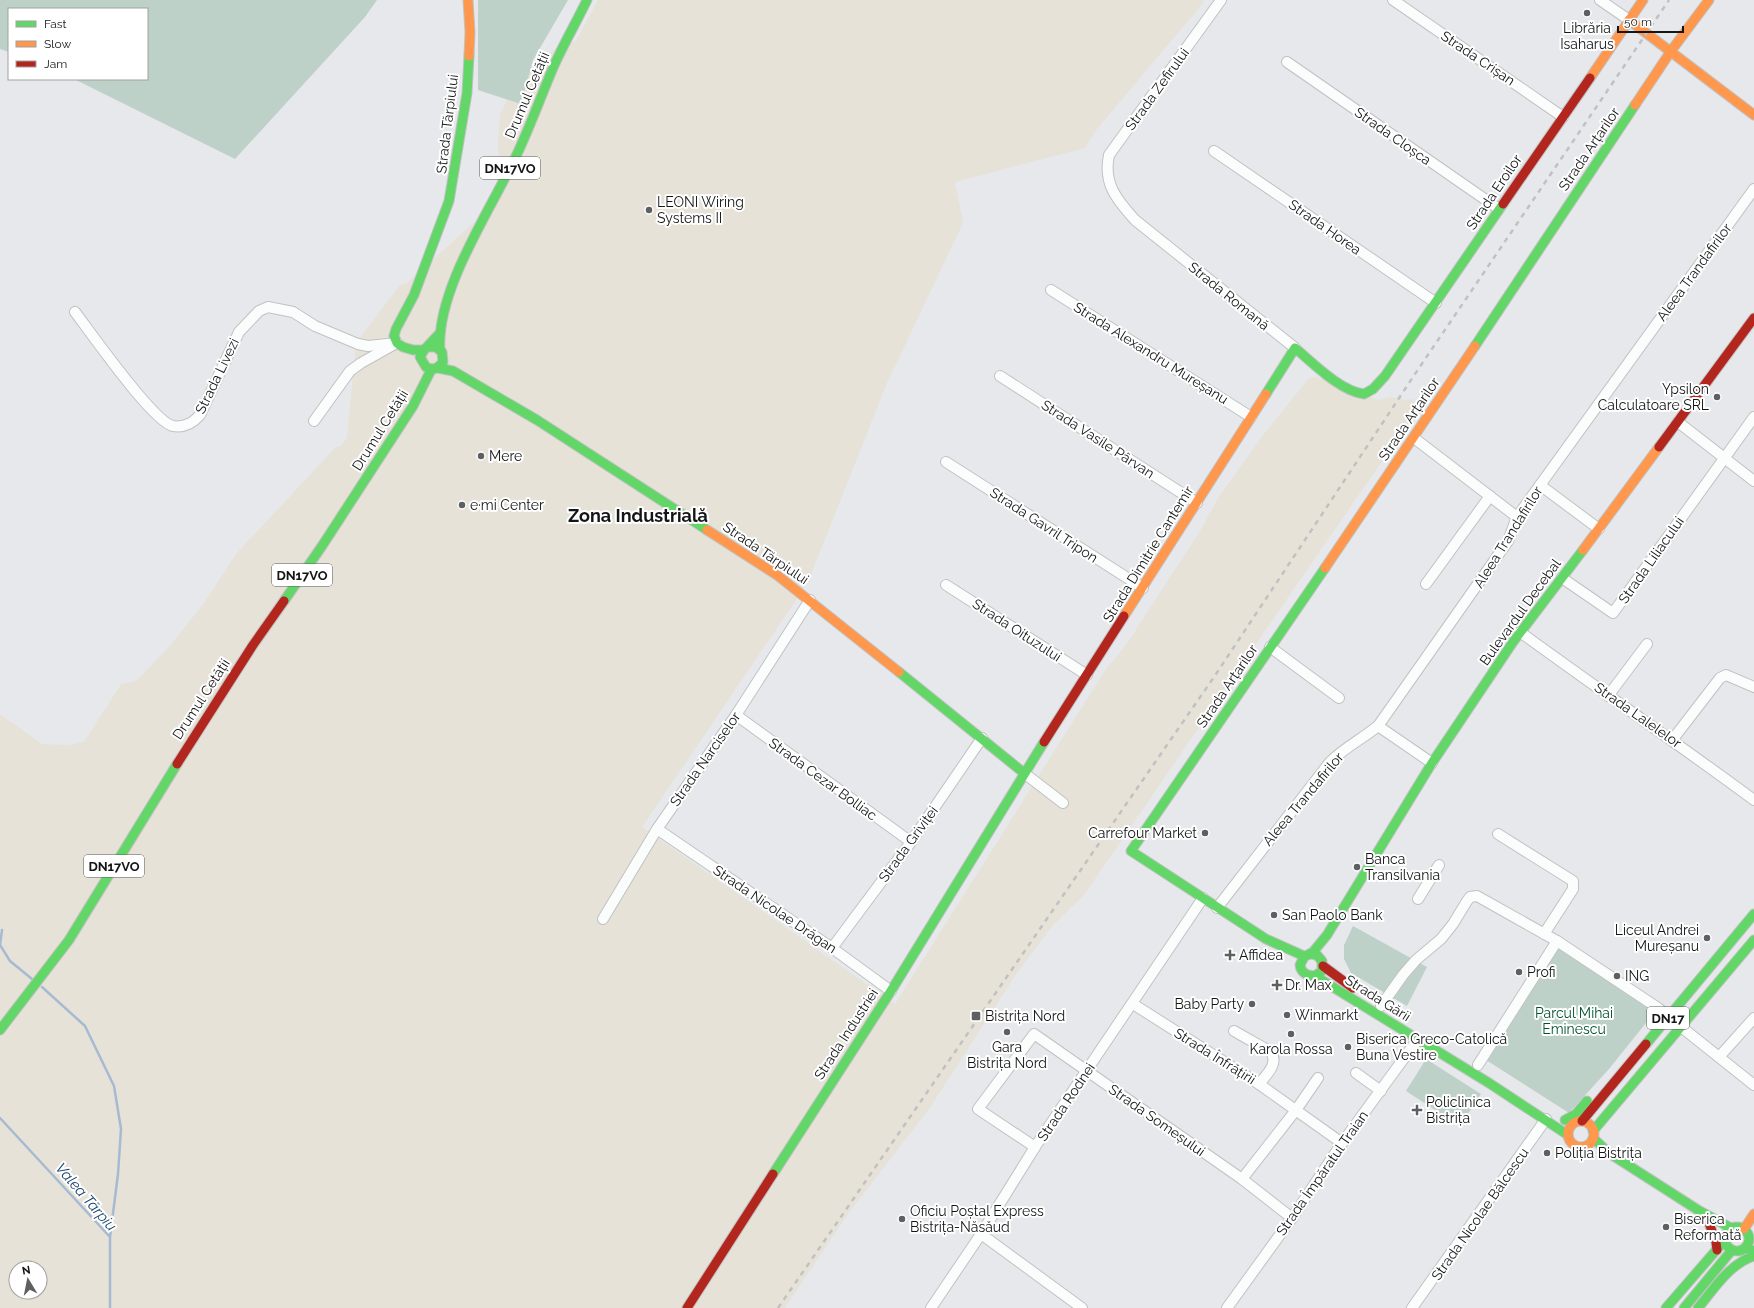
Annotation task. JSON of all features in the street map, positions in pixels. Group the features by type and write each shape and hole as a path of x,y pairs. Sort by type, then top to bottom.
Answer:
{"main road":[{"name":"Strada Tărpiului","path":"468,0 470,32 467,93 453,184 449,201 414,295 396,329 394,336 419,356 453,371 537,420 777,575 1024,773"},
{"name":"Drumul Cetății","path":"440,350 439,334 447,301 460,267 518,152 554,66 587,0"},
{"name":"Strada Eroilor","path":"1363,394 1372,390 1385,376 1642,0"},
{"name":"Strada Arțarilor","path":"1131,851 1414,438 1671,51 1709,0"},
{"path":"1629,20 1754,115"},
{"name":"Bulevardul Decebal","path":"1308,955 1327,935 1432,763 1520,632 1599,529 1754,318"},
{"name":"Drumul Cetății","path":"0,1030 69,940 198,730 253,645 322,546 413,406 423,383 419,356 439,334"},
{"path":"419,356 432,346 440,350"},
{"name":"Strada Romană","path":"1295,348 1340,384 1354,393 1363,394"},
{"name":"Strada Dimitrie Cantemir","path":"1024,773 1295,348"},
{"name":"DN17VO","path":"419,356 441,366 444,359 440,350"},
{"name":"Strada Tărpiului","path":"444,359 453,371"},
{"name":"Strada Industriei","path":"687,1308 891,991 1024,773"},
{"name":"Strada Gării","path":"1131,851 1217,908 1279,946 1306,975 1315,976 1418,1039 1548,1115 1578,1122"},
{"name":"DN17","path":"1578,1122 1669,1017 1754,914"},
{"name":"Bulevardul Decebal","path":"1322,962 1327,935"},
{"name":"DN17","path":"1592,1137 1680,1026 1754,940"},
{"name":"Strada Gării","path":"1279,946 1308,955 1322,962 1344,982 1519,1091"},
{"path":"1300,967 1300,963 1308,955"},
{"path":"1315,976 1320,974 1322,962"},
{"path":"1565,1120 1576,1114 1655,1023 1669,1017"},
{"name":"Strada Gării","path":"1548,1115 1568,1135"},
{"path":"1592,1137 1578,1146 1571,1142 1568,1135 1569,1130 1578,1122 1589,1124 1592,1137 1608,1153 1698,1210 1731,1228 1735,1227 1744,1229 1749,1236 1751,1246 1737,1251 1729,1248 1725,1239 1698,1210"},
{"path":"1744,1229 1754,1214"},
{"path":"1709,1223 1716,1242 1717,1250"},
{"path":"1666,1308 1717,1250 1725,1239 1726,1233 1731,1228"},
{"path":"1684,1308 1732,1250"},
{"path":"1698,1308 1732,1268 1742,1260 1754,1256"}],"street":[{"name":"Strada Zefirului","path":"1108,182 1106,168 1109,155 1221,0"},
{"name":"Strada Crișan","path":"1393,0 1563,117"},
{"path":"1600,0 1629,20"},
{"name":"Strada Cloșca","path":"1287,62 1499,210"},
{"name":"Strada Horea","path":"1214,151 1436,303"},
{"name":"Strada Romană","path":"1108,182 1118,199 1135,220 1295,348"},
{"name":"Aleea Trandafirilor","path":"1217,908 1330,762 1342,750 1356,743 1378,726 1508,541 1517,517 1754,189"},
{"name":"Strada Alexandru Mureșanu","path":"1051,290 1251,417"},
{"name":"Strada Livezi","path":"75,312 148,406 164,421 172,426 182,426 194,423 239,332 254,316 268,307 293,312 315,326 358,344 419,356"},
{"path":"314,421 350,371 361,363 419,356"},
{"name":"Strada Vasile Pârvan","path":"1000,376 1197,503"},
{"path":"1724,457 1754,417"},
{"path":"1678,422 1754,481"},
{"path":"1414,438 1517,517"},
{"name":"Strada Liliacului","path":"1562,578 1613,613 1724,457"},
{"name":"Strada Gavril Tripon","path":"946,462 1143,588"},
{"path":"1540,485 1599,529"},
{"path":"1426,584 1490,496"},
{"name":"Strada Oituzului","path":"946,585 1087,675"},
{"name":"Strada Narciselor","path":"603,919 657,829 736,715 810,600"},
{"name":"Strada Lalelelor","path":"1520,632 1608,696 1673,739 1754,800"},
{"path":"1608,696 1647,644"},
{"path":"1270,648 1339,698"},
{"path":"1673,739 1720,678 1726,675 1754,687"},
{"name":"Strada Cezar Bolliac","path":"736,715 911,842"},
{"path":"1378,726 1432,763"},
{"name":"Strada Griviței","path":"832,948 911,842 982,738"},
{"path":"1024,773 1063,803"},
{"name":"Strada Nicolae Drăgan","path":"657,829 832,948 891,991"},
{"path":"1498,834 1573,881 1573,889 1544,934"},
{"path":"1418,899 1439,865"},
{"path":"1381,1006 1407,970 1416,960 1441,939 1474,897 1557,941 1658,1008 1669,1017"},
{"name":"Strada Rodnei","path":"932,1308 981,1234 1035,1147 1204,898"},
{"path":"1478,1066 1557,941"},
{"name":"Strada Înfrățirii","path":"1133,1004 1259,1084 1342,1143"},
{"path":"1719,1057 1754,1018"},
{"path":"1680,1026 1754,1085"},
{"path":"1234,1030 1271,1052 1273,1056 1274,1064 1259,1084"},
{"name":"Strada Someșului","path":"1035,1147 978,1109 1034,1034 1242,1179 1292,1218"},
{"name":"Strada Împăratul Traian","path":"1227,1308 1292,1218 1342,1143 1418,1039"},
{"path":"1356,1073 1381,1091"},
{"path":"1242,1179 1296,1110 1318,1078"},
{"name":"Strada Nicolae Bălcescu","path":"1412,1308 1548,1115"},
{"path":"981,1234 1082,1308"}],"shaded area":[{"path":"598,0 1202,0 1204,2 1097,129 1085,148 955,182 963,223 887,383 807,584 642,827 895,1004 1106,669 1126,645 1200,531 1220,495 1264,434 1309,378 1316,377 1330,381 1377,400 1390,397 1406,400 1412,399 1419,413 1406,427 1335,529 1084,895 1052,926 1015,976 929,1109 848,1214 785,1308 0,1308 0,714 42,744 70,745 84,742 121,684 136,681 170,646 204,603 236,554 335,448 341,446 347,438 356,343 400,285 407,283 479,218 500,185 498,143 500,114 519,74 563,44 576,41"}],"green space":[{"path":"0,0 377,0 365,17 235,159 76,80 148,80 148,8 8,8 8,52 0,49"},
{"path":"478,0 568,0 533,60 521,104 478,90"},
{"path":"1353,926 1427,967 1407,1006 1351,973 1344,959 1344,945"},
{"name":"Parcul Mihai Eminescu","path":"1557,941 1658,1008 1609,1069 1569,1113 1483,1058"},
{"path":"1426,1059 1481,1094 1460,1126 1406,1091"}],"waterway":[{"path":"2,930 0,945 10,961 32,979"},
{"path":"42,987 85,1026 114,1086 121,1129 118,1174 110,1237"},
{"name":"Valea Tărpiu","path":"0,1118 110,1237 110,1308"}],"railway":[{"path":"778,1308 1214,677 1419,368 1669,0"}],"traffic: fast":[{"path":"440,350 441,326 447,301 456,275 518,152 557,59 587,0"},
{"path":"424,350 413,350 403,347 397,343 394,336 396,329 414,295 449,201 467,93 469,56"},
{"path":"1475,346 1635,105"},
{"path":"1266,394 1295,348 1327,376 1346,388 1364,394 1373,389 1385,376 1503,204"},
{"path":"427,347 436,347 442,352 443,362 436,368 431,369 426,367 420,357 424,350 439,334"},
{"path":"438,368 453,371 537,420 707,530"},
{"path":"284,601 322,546 413,406 431,370"},
{"path":"1311,954 1317,955 1322,961 1322,971 1315,976 1307,975 1303,972 1300,965 1304,957 1313,952 1327,935 1432,763 1513,642 1583,550"},
{"path":"1304,956 1266,939 1131,851 1325,568"},
{"path":"899,672 1024,773"},
{"path":"773,1174 891,991 1044,742"},
{"path":"0,1030 69,940 177,764"},
{"path":"1646,1044 1754,914"},
{"path":"1593,1131 1754,940"},
{"path":"1315,976 1489,1083 1568,1135"},
{"path":"1565,1120 1576,1114 1587,1101"},
{"path":"1593,1138 1609,1153 1698,1210 1731,1228"},
{"path":"1737,1227 1746,1230 1749,1239 1746,1248 1737,1251 1728,1248 1725,1239 1728,1230 1737,1227"},
{"path":"1666,1308 1725,1240"},
{"path":"1745,1248 1754,1251"},
{"path":"1684,1308 1732,1250"},
{"path":"1698,1308 1716,1285 1730,1271 1737,1265 1754,1256"}],"traffic: slow":[{"path":"468,0 470,32 469,56"},
{"path":"1590,78 1643,0"},
{"path":"1635,105 1671,51 1709,0"},
{"path":"1629,20 1754,115"},
{"path":"1325,568 1475,346"},
{"path":"1124,616 1266,394"},
{"path":"1583,550 1659,447"},
{"path":"707,530 777,575 899,672"},
{"path":"1581,1121 1590,1125 1594,1134 1590,1143 1581,1147 1572,1143 1568,1134 1572,1125 1581,1121"},
{"path":"1744,1229 1754,1214"}],"traffic: jam":[{"path":"1503,204 1590,78"},
{"path":"1659,447 1754,318"},
{"path":"177,764 253,645 284,601"},
{"path":"1044,742 1124,616"},
{"path":"1323,966 1353,988"},
{"path":"1582,1121 1646,1044"},
{"path":"687,1308 773,1174"},
{"path":"1709,1223 1716,1242 1717,1250"}],"place":[{"name":"Librăria Isaharus","path":"1587,13"},
{"name":"LEONI Wiring Systems II","path":"649,210"},
{"name":"Ypsilon Calculatoare SRL","path":"1717,397"},
{"name":"Mere","path":"481,456"},
{"name":"e·mi Center","path":"462,505"},
{"name":"Carrefour Market","path":"1205,833"},
{"name":"Banca Transilvania","path":"1357,867"},
{"name":"San Paolo Bank","path":"1274,915"},
{"name":"Liceul Andrei Mureșanu","path":"1707,938"},
{"name":"Affidea","path":"1230,955"},
{"name":"Profi","path":"1519,972"},
{"name":"ING","path":"1617,976"},
{"name":"Dr. Max","path":"1277,985"},
{"name":"Baby Party","path":"1252,1004"},
{"name":"Winmarkt","path":"1287,1015"},
{"name":"Bistrița Nord","path":"976,1016"},
{"name":"Gara Bistrița Nord","path":"1007,1032"},
{"name":"Karola Rossa","path":"1291,1034"},
{"name":"Biserica Greco-Catolică Buna Vestire","path":"1348,1047"},
{"name":"Policlinica Bistrița","path":"1417,1110"},
{"name":"Poliția Bistrița","path":"1547,1153"},
{"name":"Oficiu Poștal Express Bistrița-Năsăud","path":"902,1219"},
{"name":"Biserica Reformată","path":"1666,1227"}],"district":[{"name":"Zona Industrială","path":"638,515"}]}
